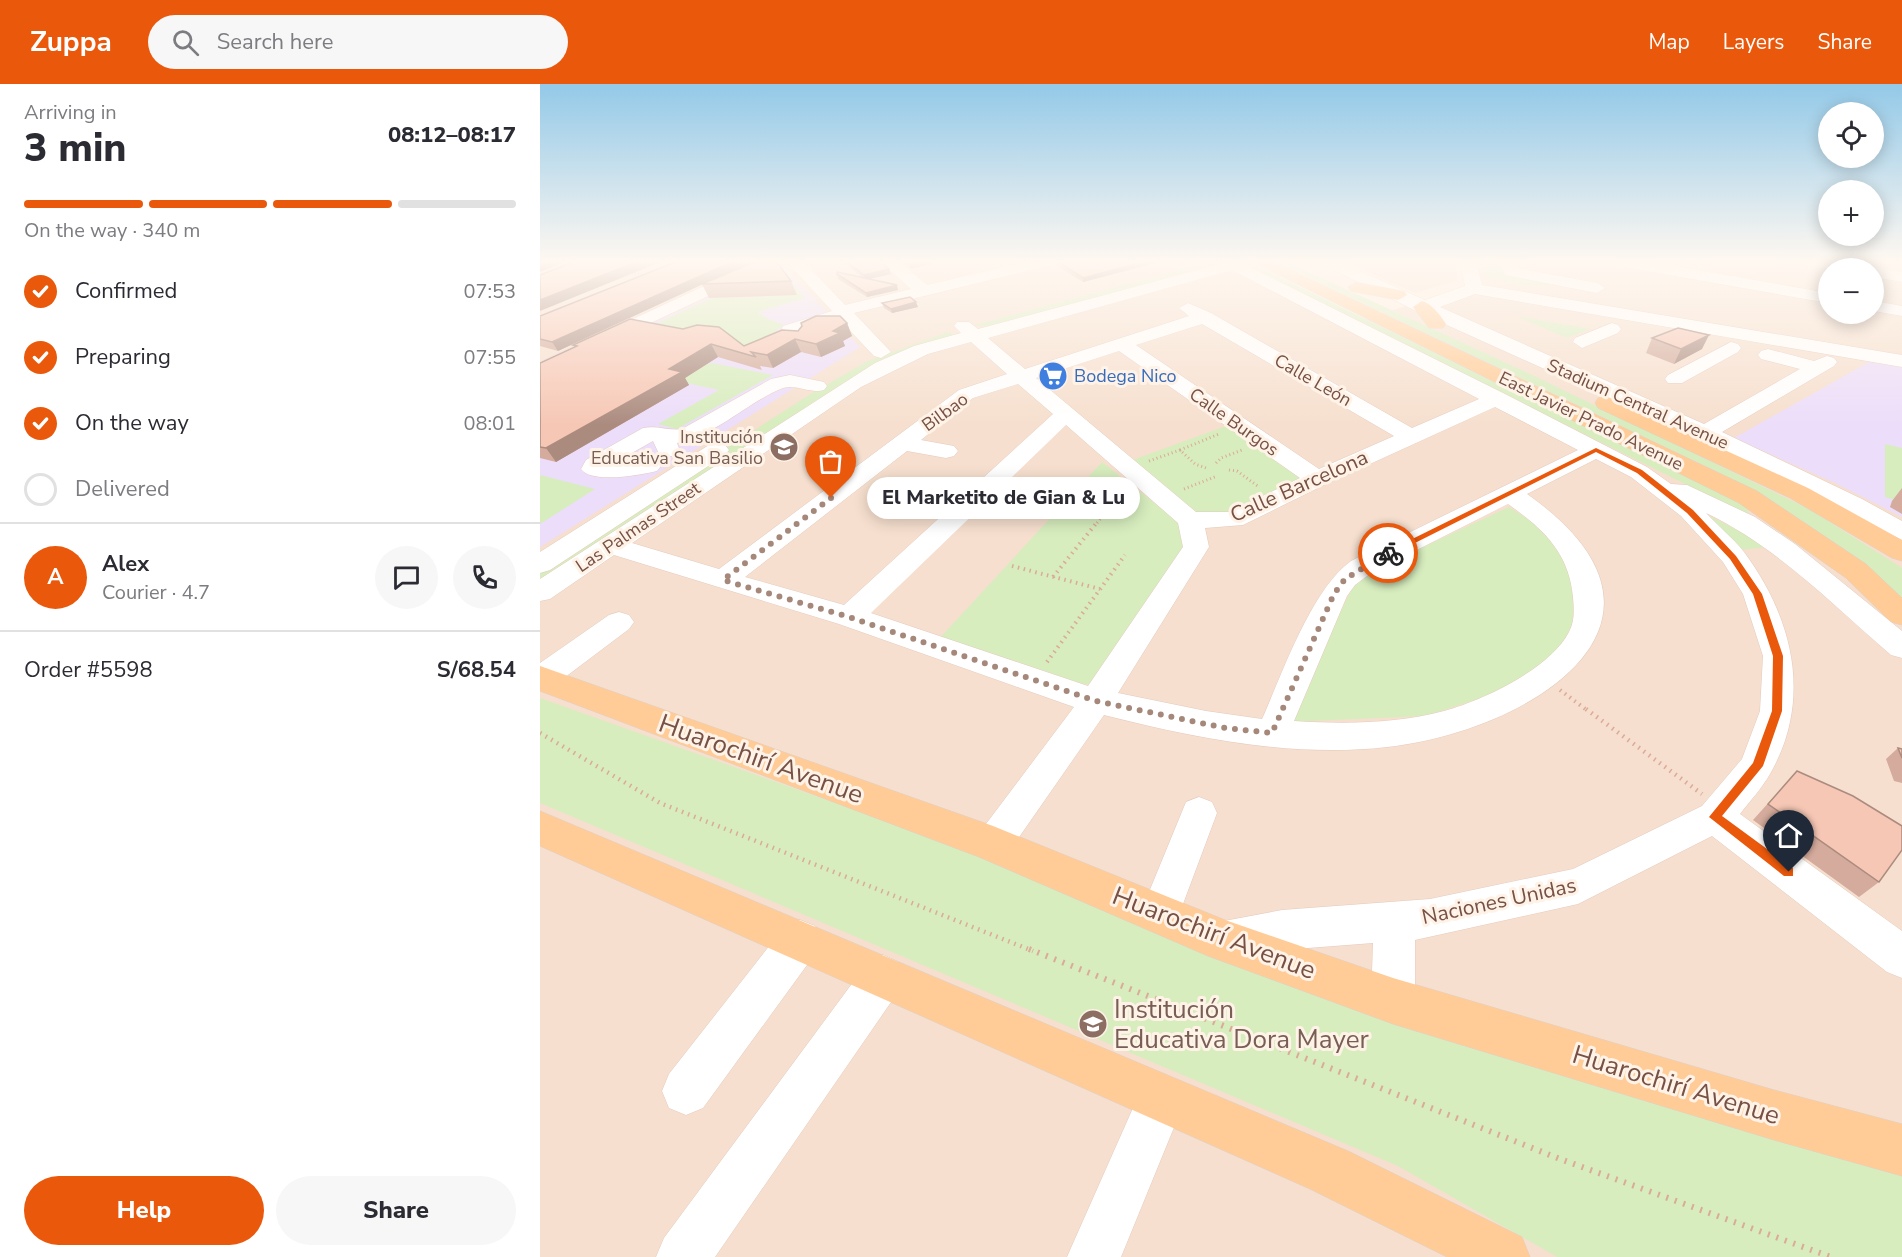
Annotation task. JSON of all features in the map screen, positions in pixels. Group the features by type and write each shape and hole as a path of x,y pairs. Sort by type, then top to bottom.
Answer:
{"main road":[{"name":"East Javier Prado Avenue","path":"1372,316 1748,497 1856,571 1902,615"},
{"name":"East Javier Prado Avenue","path":"1418,316 1770,479 1828,508 1902,552"},
{"path":"1429,316 1436,324"},
{"path":"1770,479 1853,504"},
{"name":"Huarochirí Avenue","path":"541,678 993,844 1224,941 1393,1000 1774,1115 1902,1150"},
{"path":"540,828 1329,1170 1461,1234 1502,1257"}],"street":[{"path":"540,369 654,316"},
{"path":"796,338 789,334 790,330 831,316"},
{"path":"846,316 880,352"},
{"name":"Las Palmas Street","path":"540,592 867,375 968,331 1020,316"},
{"name":"Las Palmas Street","path":"540,564 662,461 722,447 817,386 880,352 1032,316"},
{"name":"Naciones Unidas","path":"1224,941 1282,930 1430,919 1578,886 1718,813 1757,766 1777,711 1778,656 1757,594 1733,557 1690,511 1640,472 1334,316"},
{"name":"Stadium Central Avenue","path":"1442,316 1705,433 1853,504 1902,532"},
{"path":"1528,316 1731,348 1817,368"},
{"path":"1624,316 1902,361"},
{"name":"Bilbao","path":"723,580 966,394 1205,317"},
{"name":"Calle León","path":"1205,317 1411,436"},
{"path":"1582,342 1612,329"},
{"path":"968,331 1090,434 1145,472 1193,534 1096,701 993,844"},
{"name":"Calle Burgos","path":"1122,344 1317,479"},
{"path":"1676,379 1731,348"},
{"path":"1705,433 1846,351"},
{"path":"662,461 689,434 778,383 790,381 817,386"},
{"name":"Calle Barcelona","path":"1193,534 1234,520 1317,479 1498,398"},
{"path":"849,617 1065,414"},
{"path":"1040,438 1090,434"},
{"path":"902,443 946,451"},
{"path":"662,461 722,447"},
{"path":"1272,733 1334,594 1345,579 1361,567 1596,450"},
{"path":"1640,472 1746,522 1786,550 1902,647"},
{"path":"611,545 849,617 1096,701 1225,728 1336,737 1408,732 1469,717 1532,686 1573,654 1589,620 1588,583 1575,550 1547,520 1508,492"},
{"path":"1733,557 1786,550"},
{"path":"541,678 619,622"},
{"path":"1160,914 1199,813"},
{"path":"1718,813 1902,957"},
{"name":"Naciones Unidas","path":"1393,1000 1395,922"},
{"path":"686,1091 800,940"},
{"path":"683,1257 883,977"},
{"path":"1094,1257 1162,1098"}],"path":[{"path":"1053,577 1145,472 1144,463 1220,434"},
{"path":"1180,450 1195,464 1206,468"},
{"path":"1229,470 1237,471 1263,490 1256,494"},
{"path":"1178,491 1217,476"},
{"path":"1043,667 1125,555"},
{"path":"1012,566 1100,589"},
{"path":"1543,677 1718,813"},
{"path":"540,733 671,808 1549,1155 1831,1257"}],"shaded area":[{"path":"540,316 1349,316 1360,321 1376,316 1818,316 1818,324 1884,324 1884,316 1902,316 1902,1257 540,1257"},
{"path":"669,316 830,316 860,347 540,547 540,375"},
{"path":"1869,362 1902,366 1902,517 1837,484 1734,438"}],"green space":[{"path":"673,316 763,316 785,325 777,329 779,332 774,333 766,354 649,327"},
{"path":"1009,316 1028,316 986,327 975,325"},
{"path":"1345,316 1359,316 1745,505 1750,516"},
{"path":"1389,316 1404,316 1809,509 1902,568 1902,599 1801,520 1735,480"},
{"path":"1516,316 1591,329 1567,338"},
{"path":"948,332 956,335 894,357 540,584 540,569 812,393 868,361"},
{"path":"712,363 773,375 677,429 658,424 719,390 598,364 669,376"},
{"path":"1229,425 1300,477 1299,483 1232,516 1196,514 1130,461"},
{"path":"1885,444 1902,448 1902,502 1885,497"},
{"path":"1102,462 1183,525 1185,548 1098,678 1088,684 1077,684 938,640"},
{"path":"540,475 595,489 540,524"},
{"path":"1509,507 1544,529 1569,562 1579,599 1572,632 1550,660 1493,694 1425,716 1287,722 1357,578"},
{"path":"1694,508 1770,547 1738,550"},
{"path":"540,698 1609,1078 1902,1165 1902,1257 1557,1257 1398,1166 540,803"}],"building":[{"path":"540,316 611,316 552,342 540,339"},
{"path":"816,316 840,316 847,323 833,331 840,333 816,344 795,339 767,355 751,352 756,357 711,344 669,369 682,372 546,448 540,447 540,363 577,346 573,345 630,319 683,329 697,325 719,327 744,346 782,330 798,331 802,326 801,323"},
{"path":"1678,328 1709,335 1681,349 1652,338"},
{"path":"1797,771 1853,796 1902,826 1902,850 1879,882 1768,804"}],"way so far":[{"path":"831,498 723,580 849,617 1096,701 1225,728 1272,733 1334,594 1345,579 1361,567 1388,553"}],"place":[{"name":"Bodega Nico","path":"1053,376"},
{"name":"Institución Educativa San Basilio","path":"784,447"},
{"name":"El Marketito de Gian & Lu","path":"831,498"},
{"name":"Institución Educativa Dora Mayer","path":"1093,1024"}],"route":[{"path":"1388,553 1596,450 1640,472 1690,511 1733,557 1757,594 1778,656 1777,711 1757,766 1715,817 1789,872"}]}
